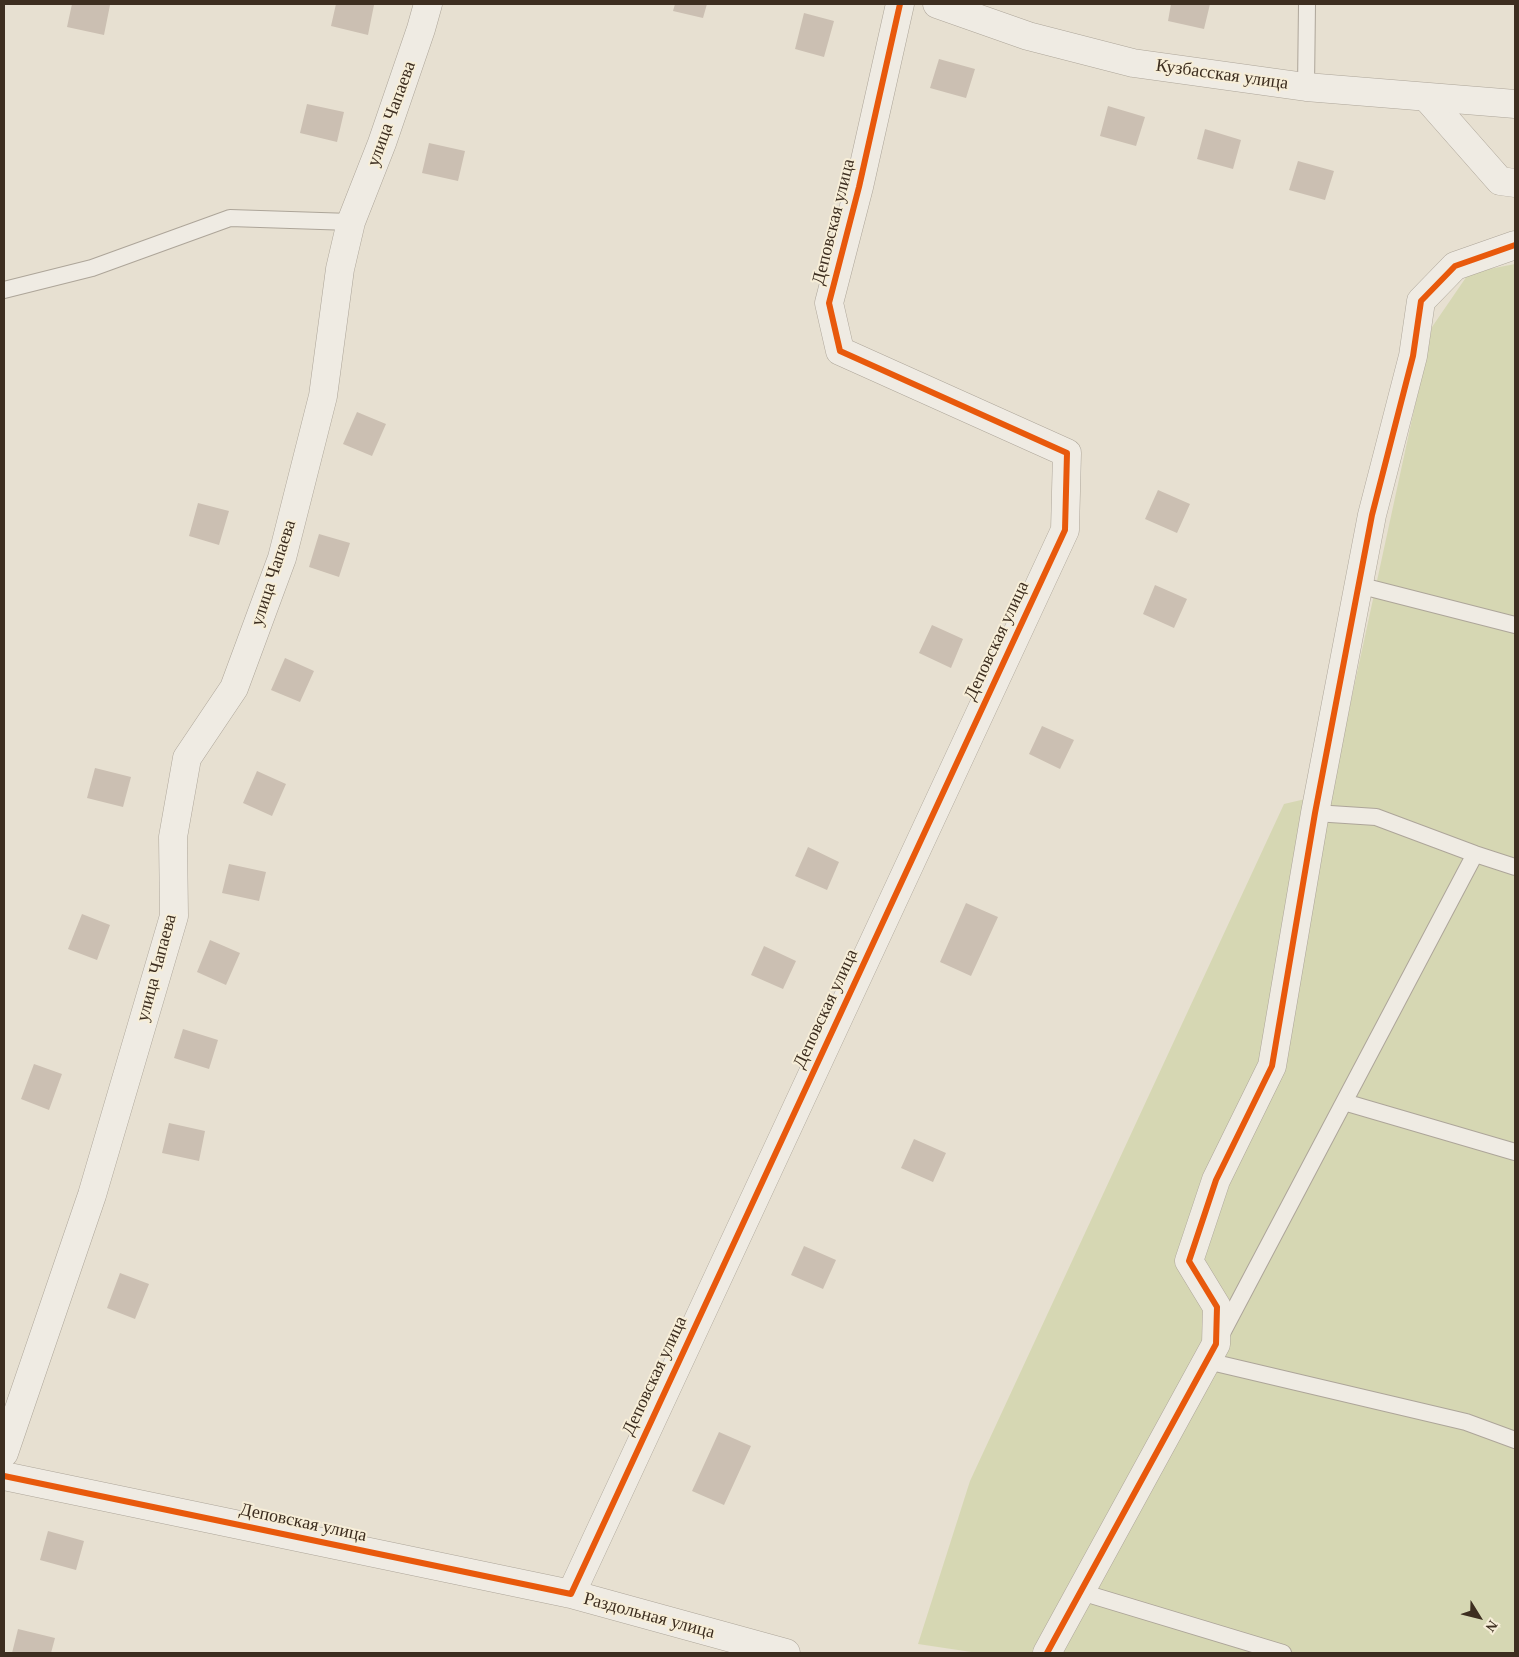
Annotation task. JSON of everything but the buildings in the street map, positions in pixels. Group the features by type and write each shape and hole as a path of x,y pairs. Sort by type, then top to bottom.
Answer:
{"street":[{"name":"улица Чапаева","path":"4,1453 92,1195 174,916 173,837 188,758 234,688 282,558 323,396 340,269 351,222 382,143 428,4"},
{"name":"Деповская улица","path":"4,1476 570,1594 1066,530 1067,453 840,351 829,303 859,187 900,4"},
{"name":"Кузбасская улица","path":"937,4 1028,36 1132,63 1306,87 1515,104"},
{"path":"1427,98 1500,181 1515,183"},
{"path":"1047,1653 1212,1353 1217,1307 1188,1261 1216,1180 1272,1066 1315,813 1358,586 1372,515 1413,356 1421,301 1455,266 1515,245"},
{"name":"Раздольная улица","path":"570,1594 725,1645 786,1653"}],"lane":[{"path":"1306,87 1307,4"},
{"path":"4,290 92,268 230,218 351,222"},
{"path":"1358,586 1515,625"},
{"path":"1315,813 1376,817 1515,867"},
{"path":"1475,854 1212,1353 1466,1422 1515,1440"},
{"path":"1344,1102 1515,1152"},
{"path":"1081,1592 1283,1653"}],"green space":[{"path":"1515,264 1515,1653 978,1653 918,1644 970,1481 1284,804 1331,793 1432,327 1469,273"}],"cycle path":[{"path":"4,1476 571,1594 1065,530 1067,453 840,351 829,303 859,187 900,4"},
{"path":"1047,1653 1216,1344 1217,1307 1189,1261 1216,1180 1272,1066 1315,813 1372,515 1413,356 1421,301 1455,266 1515,245"}]}
